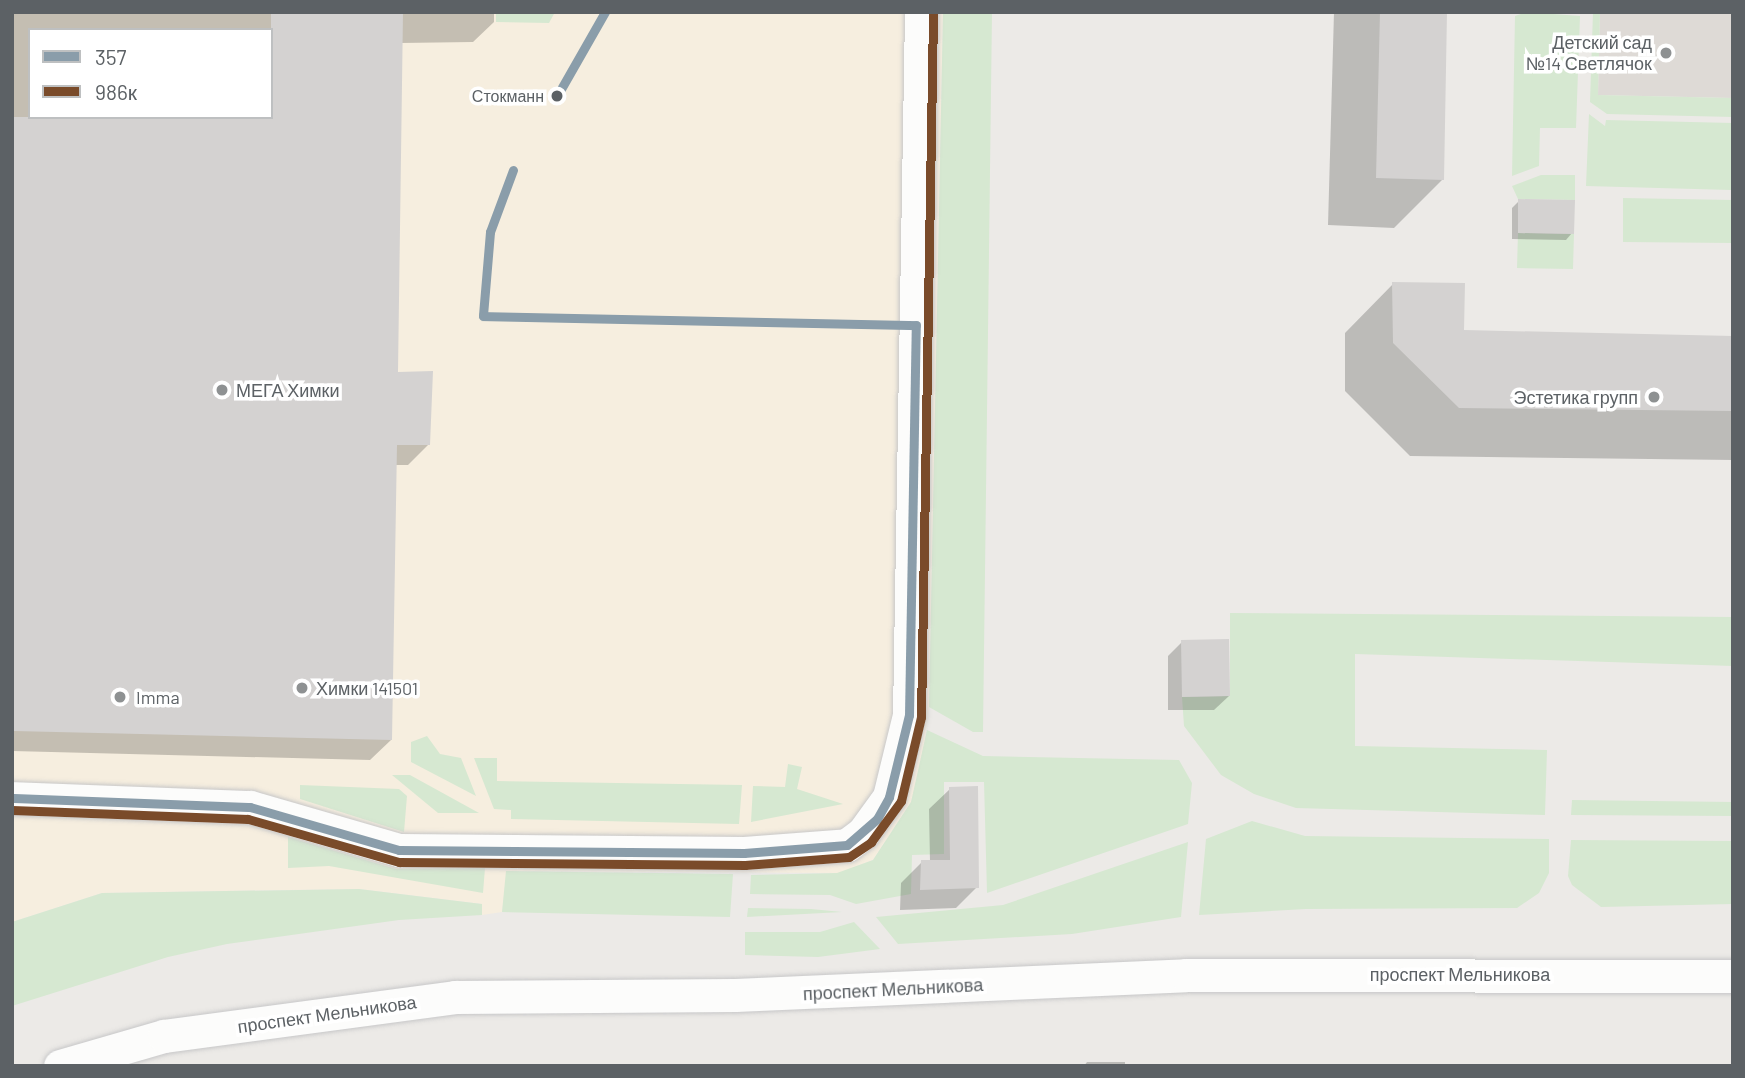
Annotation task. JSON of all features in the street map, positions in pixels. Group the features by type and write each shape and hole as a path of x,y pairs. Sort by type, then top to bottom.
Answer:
{"street":[{"path":"12,798 250,807 399,850 744,853 847,845 863,833 888,797 909,715 921,12"},
{"name":"проспект Мельникова","path":"60,1066 164,1036 455,997 735,995 1186,975 1733,976"}],"shaded area":[{"path":"12,12 943,12 929,707 922,764 911,802 873,860 839,873 507,871 502,912 482,915 482,904 359,889 102,893 12,922"},
{"name":"Детский сад №14 Светлячок","path":"1600,12 1733,12 1733,98 1598,95"}],"green space":[{"path":"496,12 555,12 549,23 496,22"},
{"path":"943,12 992,12 983,732 973,732 929,707"},
{"path":"1527,12 1580,16 1576,128 1540,128 1539,166 1512,176 1515,16"},
{"path":"1593,12 1600,12 1598,95 1733,98 1733,117 1607,114 1590,102"},
{"path":"1589,114 1605,126 1606,120 1733,123 1731,190 1586,186"},
{"path":"1541,175 1575,175 1575,200 1518,199 1512,186"},
{"path":"1623,198 1733,200 1733,243 1623,242"},
{"path":"1518,233 1574,234 1573,269 1517,268"},
{"path":"1230,613 1733,617 1733,666 1355,654 1355,746 1547,750 1545,815 1296,808 1254,794 1221,775 1184,726 1182,697 1230,696"},
{"path":"927,730 983,756 1179,760 1192,783 1188,824 987,893 984,782 944,782 944,854 912,855 911,894 856,904 830,895 750,894 751,875 837,873 873,860 911,802"},
{"path":"427,736 440,754 461,758 476,796 411,762 411,742"},
{"path":"474,758 497,758 497,781 742,785 739,824 511,819 511,810 494,809"},
{"path":"788,764 802,767 797,789 843,804 751,822 753,786 785,787"},
{"path":"392,775 410,775 479,813 438,813"},
{"path":"300,785 399,789 407,796 404,832 300,799"},
{"path":"1572,800 1733,802 1733,816 1571,815"},
{"path":"1252,821 1305,836 1549,839 1549,873 1539,893 1517,908 1306,909 1199,915 1206,839"},
{"path":"288,837 396,869 485,868 483,893 329,866 288,868"},
{"path":"1571,840 1733,841 1733,904 1601,907 1572,885 1568,876"},
{"path":"1188,842 1181,917 1072,934 898,944 876,917 1003,905"},
{"path":"506,871 733,874 730,917 502,912"},
{"path":"359,889 482,904 482,915 399,920 227,944 168,957 12,1006 12,922 102,893"},
{"path":"748,908 811,909 842,912 747,917"},
{"path":"854,922 880,949 818,957 745,955 745,932 820,932"}],"building":[{"name":"МЕГА Химки","path":"271,12 403,12 398,372 433,371 430,445 397,445 392,740 14,731 12,117 273,119"},
{"path":"1380,12 1447,12 1444,180 1376,178"},
{"path":"1518,199 1575,200 1574,234 1518,233"},
{"path":"1392,282 1465,283 1464,330 1733,336 1733,411 1459,408 1393,343"},
{"path":"1229,639 1230,696 1182,697 1181,640"},
{"path":"978,786 979,888 920,890 921,860 950,860 949,787"}],"transit line":[{"name":"357","path":"557,96 605,12"},
{"name":"986к","path":"12,810 248,819 399,862 745,865 849,857 871,842 901,801 921,717 933,12"},
{"name":"357","path":"513,170 490,232 483,316 916,325"},
{"name":"357","path":"12,798 250,807 399,850 744,853 847,845 877,819 889,797 909,715 916,325"}],"place":[{"name":"Детский сад №14 Светлячок","path":"1666,53"},
{"name":"Стокманн","path":"557,96"},
{"name":"МЕГА Химки","path":"222,390"},
{"name":"Эстетика групп","path":"1654,397"},
{"name":"Химки 141501","path":"302,688"},
{"name":"Imma","path":"120,697"}]}
